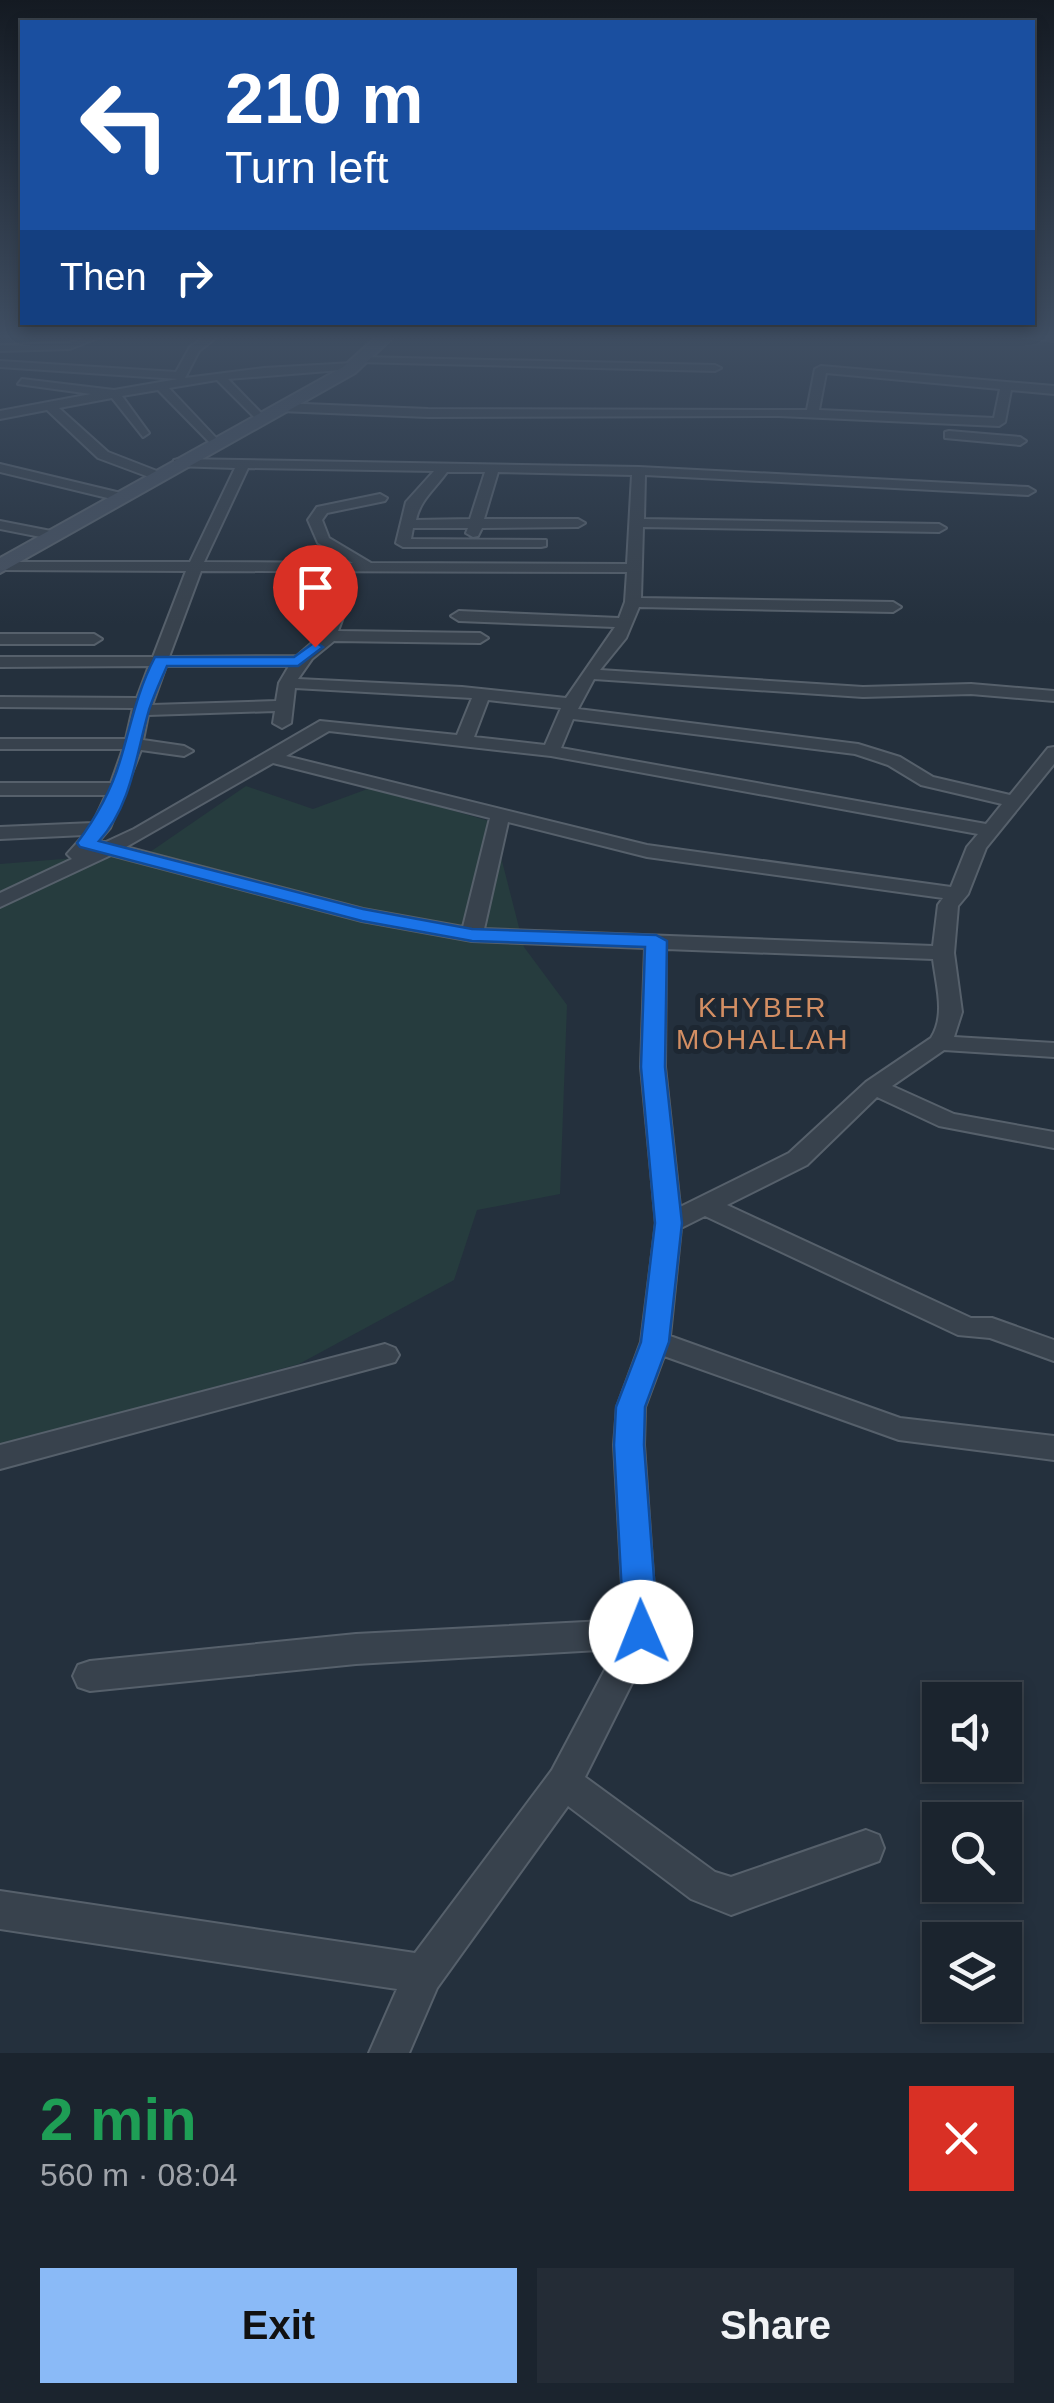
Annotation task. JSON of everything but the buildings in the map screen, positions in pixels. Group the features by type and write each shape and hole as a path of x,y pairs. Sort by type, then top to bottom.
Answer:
{"street":[{"path":"79,433 104,456 157,476"},
{"path":"204,433 214,444"},
{"path":"1,566 233,433"},
{"path":"919,433 1020,440"},
{"path":"180,463 639,472 1028,491"},
{"path":"98,840 134,744 142,707 196,564 242,467"},
{"path":"0,468 120,497"},
{"path":"396,565 414,502 430,488 441,470"},
{"path":"464,566 492,471"},
{"path":"550,751 590,674 618,638 633,602 639,472"},
{"path":"0,485 24,474"},
{"path":"368,565 323,540 315,520 317,514 329,508 380,498"},
{"path":"408,524 578,523"},
{"path":"638,523 939,528"},
{"path":"0,525 51,535"},
{"path":"402,543 541,543"},
{"path":"1,566 636,568"},
{"path":"330,636 331,623 344,595"},
{"path":"633,602 893,606"},
{"path":"459,616 625,622"},
{"path":"0,702 283,715 286,682 298,662 330,636 480,638"},
{"path":"0,640 94,639"},
{"path":"0,662 298,662"},
{"path":"590,674 862,692 971,689 1054,696"},
{"path":"286,682 482,694 858,749 894,761 926,781 1012,801"},
{"path":"464,741 482,694"},
{"path":"0,902 61,871 98,840 269,758 326,725 550,751 990,830"},
{"path":"0,744 134,744 184,751"},
{"path":"668,1223 798,1159 874,1088 939,1043 948,1029 951,1012 943,954 948,906 958,894 977,847 1054,752"},
{"path":"269,758 647,851 958,894"},
{"path":"0,789 118,789"},
{"path":"472,935 500,817"},
{"path":"0,832 98,840 362,915 472,935 943,954"},
{"path":"389,2053 423,1974 564,1782 641,1632 630,1407 655,1342 668,1223 653,1067 656,941"},
{"path":"939,1043 1054,1050"},
{"path":"874,1088 948,1121 1054,1140"},
{"path":"705,1205 968,1328 992,1328 1054,1351"},
{"path":"655,1342 900,1429 1054,1448"},
{"path":"0,1457 385,1356"},
{"path":"90,1676 356,1649 641,1632"},
{"path":"564,1782 704,1886 731,1896 866,1848"},
{"path":"0,1910 423,1974"}],"green space":[{"path":"246,786 313,809 373,787 492,822 524,947 567,1005 560,1194 477,1210 454,1280 299,1364 0,1445 0,864 150,852"}],"district":[{"name":"KHYBER MOHALLAH","path":"763,1023"}],"route":[{"path":"315,647 298,662 161,661 141,710 129,763 100,828 86,843 362,915 472,935 656,941 653,1067 668,1223 655,1342 630,1407 641,1632"}]}
